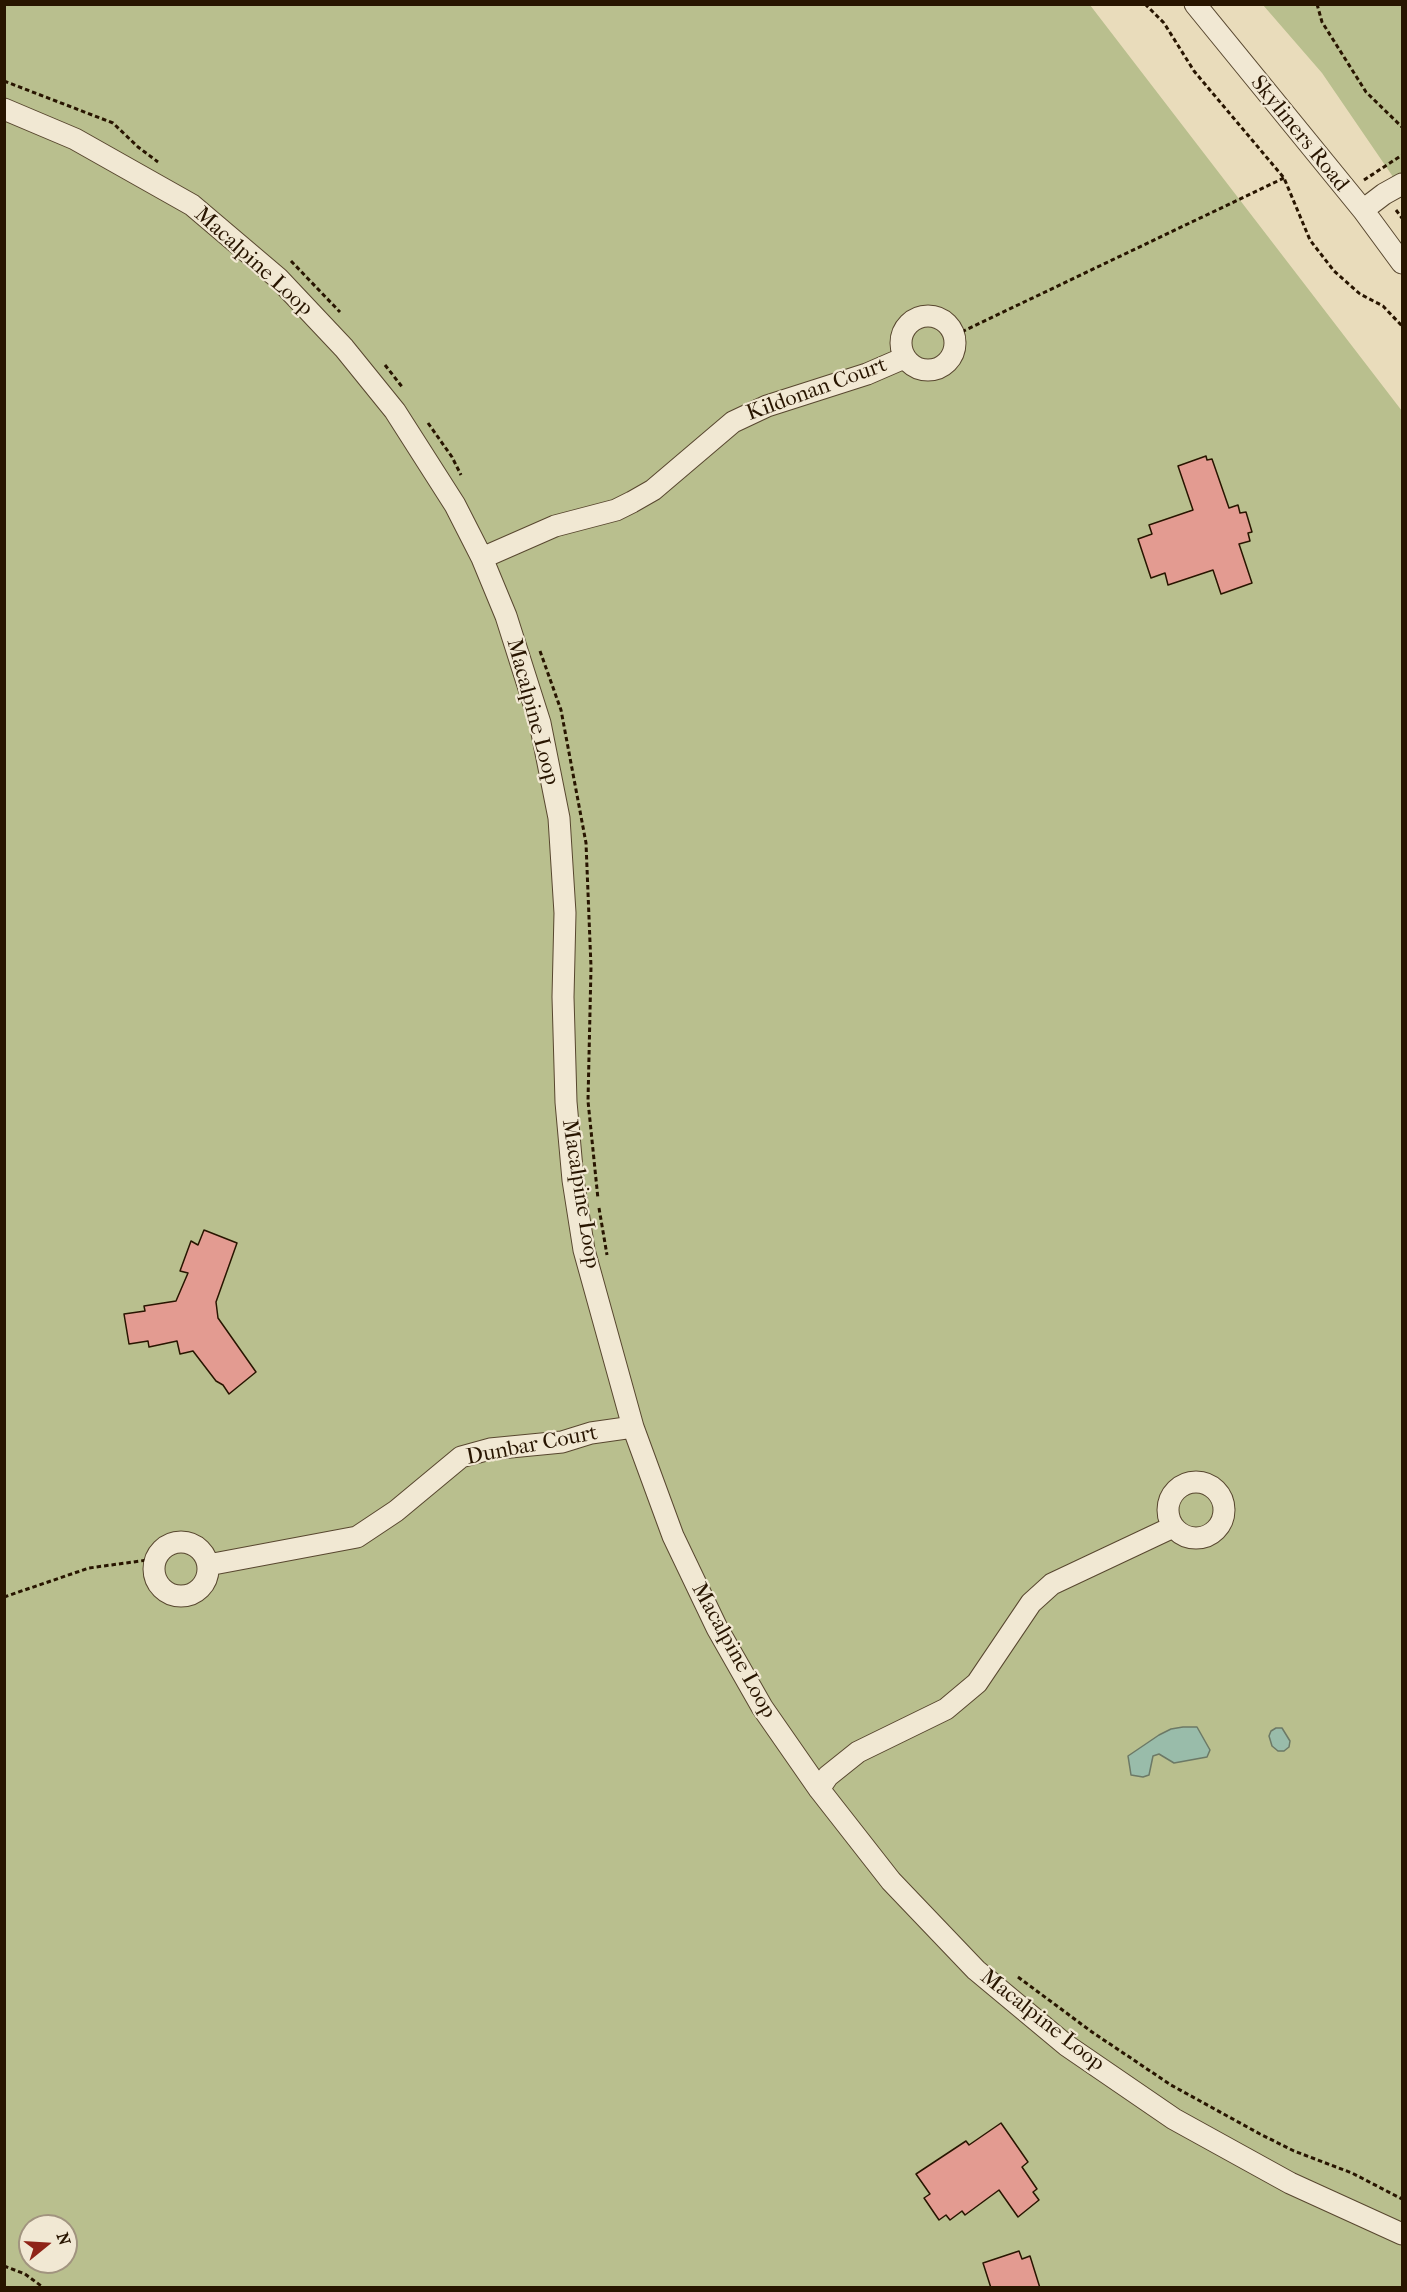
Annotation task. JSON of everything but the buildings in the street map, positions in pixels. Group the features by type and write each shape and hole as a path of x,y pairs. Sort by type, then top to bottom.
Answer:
{"street":[{"name":"Skyliners Road","path":"1195,4 1363,210 1402,263"},
{"name":"Macalpine Loop","path":"4,109 75,139 192,206 278,278 344,348 395,411 455,505 482,558 506,616 540,723 559,818 565,914 563,997 566,1102 573,1180 584,1250 633,1427 673,1536 717,1628 762,1707 819,1789 891,1881 976,1970 1066,2045 1174,2119 1290,2183 1402,2234"},
{"path":"1363,210 1402,184"},
{"name":"Kildonan Court","path":"929,315 940,318 949,325 955,335 954,354 937,370 924,371 914,368 904,358 900,345 903,332 909,323 918,317 929,315"},
{"name":"Kildonan Court","path":"482,558 555,526 616,510 632,502 653,490 733,422 767,406 867,374 904,358"},
{"name":"Dunbar Court","path":"208,1564 357,1537 396,1511 461,1457 490,1449 562,1442 591,1433 633,1427"},
{"path":"819,1789 828,1776 858,1752 946,1709 976,1683 1031,1603 1052,1584 1173,1527"},
{"path":"171,1543 192,1544 202,1551 208,1564 207,1580 190,1596 177,1597 167,1593 157,1583 153,1571 155,1558 171,1543"}],"path":[{"path":"1145,4 1164,23 1194,71 1284,178 1310,240 1334,271 1359,294 1383,306 1402,326"},
{"path":"1317,4 1322,22 1366,92 1402,127"},
{"path":"4,81 113,123 138,147 165,166"},
{"path":"1347,192 1402,155"},
{"path":"955,335 1284,178"},
{"path":"290,260 326,296 344,319"},
{"path":"379,358 407,393"},
{"path":"426,420 452,457 462,477"},
{"path":"537,644 561,710 586,843 591,967 588,1101 598,1199 609,1264"},
{"path":"4,1597 89,1568 155,1558"},
{"path":"1017,1977 1092,2032 1171,2085 1294,2151 1352,2173 1402,2199"},
{"path":"4,2266 25,2274 44,2288"}],"shaded area":[{"path":"4,5 1090,5 1402,411 1402,2287 5,2287"},
{"path":"1263,5 1402,5 1402,190 1322,73"},
{"path":"1197,1727 1210,1750 1207,1757 1174,1763 1159,1754 1153,1756 1149,1775 1143,1777 1131,1775 1128,1756 1159,1735 1171,1729"},
{"path":"1276,1728 1282,1728 1290,1741 1289,1747 1284,1751 1278,1751 1272,1746 1269,1736"}]}
